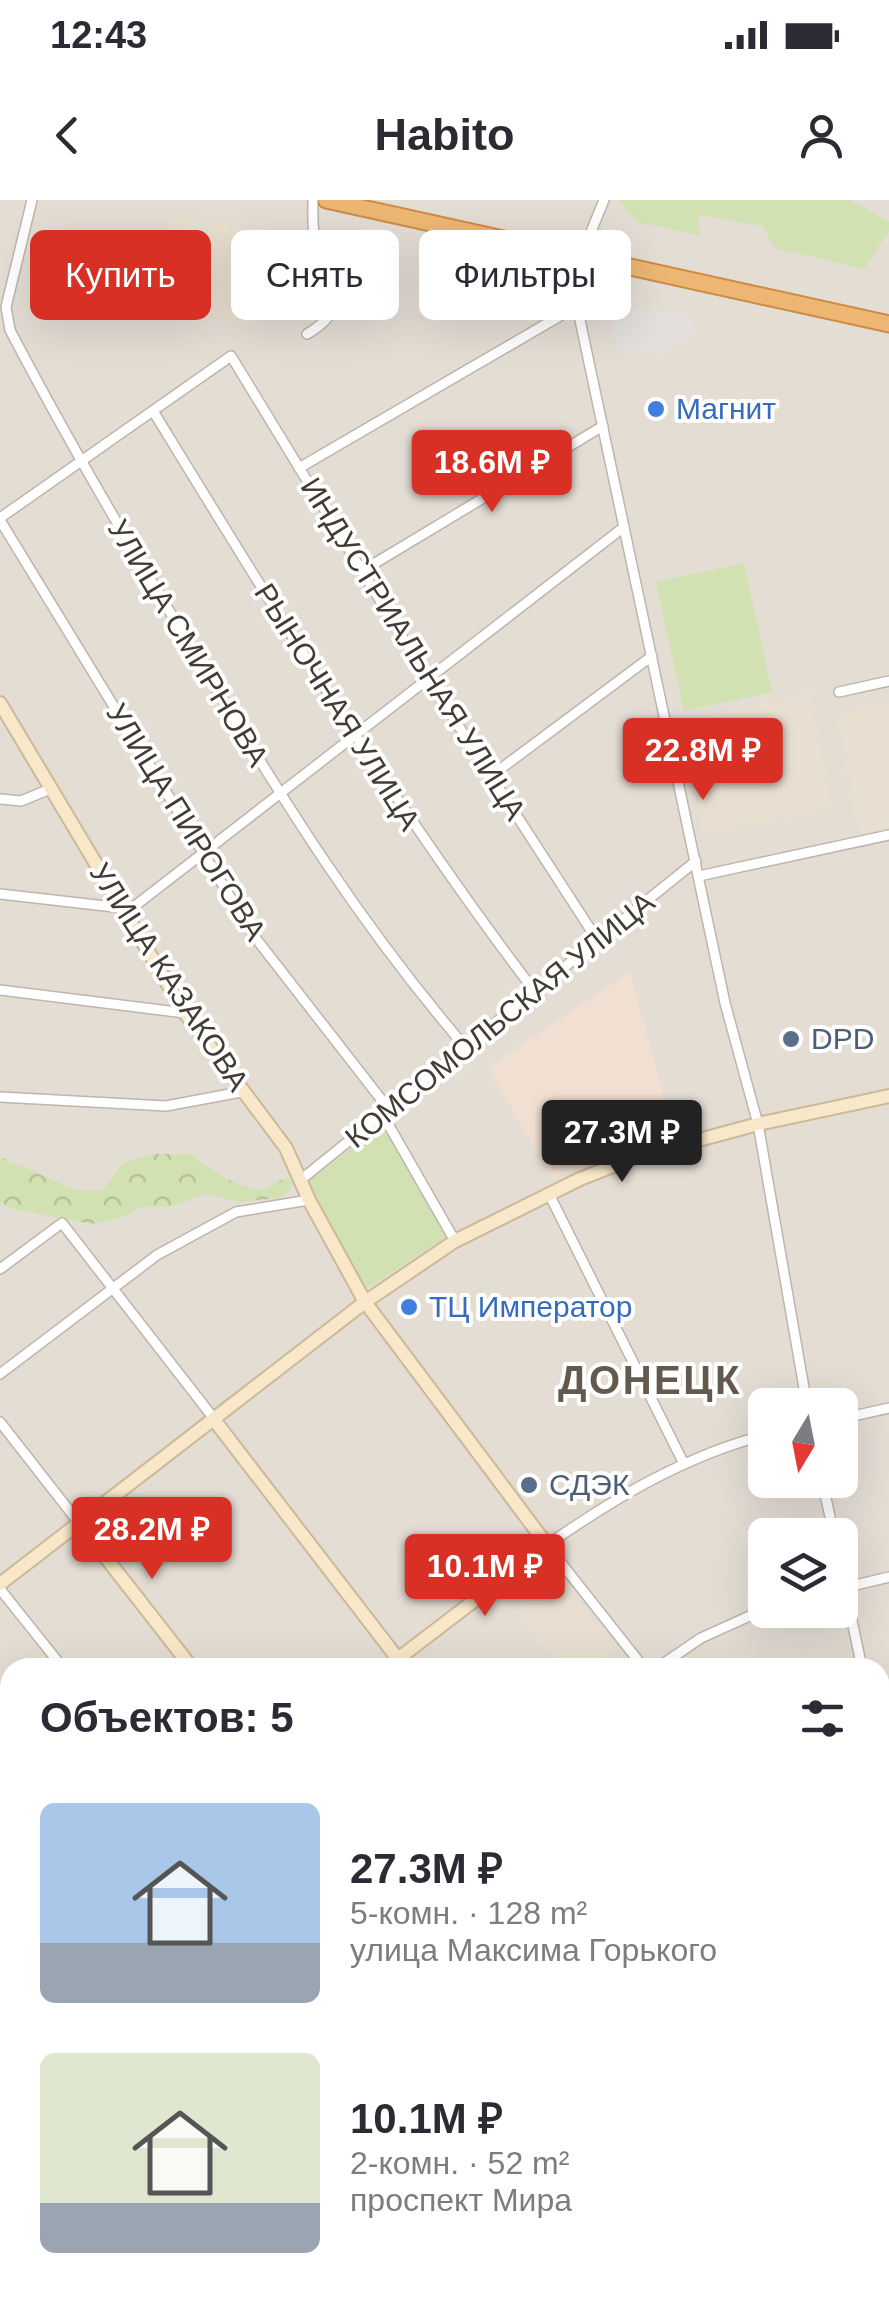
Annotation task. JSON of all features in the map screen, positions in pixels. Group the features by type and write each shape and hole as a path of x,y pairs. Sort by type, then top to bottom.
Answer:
{"highway":[{"path":"326,200 463,230"},
{"path":"631,267 889,324"}],"main road":[{"name":"УЛИЦА КАЗАКОВА","path":"0,703 185,1014 286,1148 303,1178 308,1200 365,1302 547,1545"},
{"path":"0,1586 365,1302 455,1241 636,1156 889,1096"},
{"path":"215,1420 391,1658"},
{"path":"79,1523 184,1658"},
{"path":"405,1658 547,1545"}],"street":[{"name":"УЛИЦА СМИРНОВА","path":"32,200 6,307 10,330 79,462 280,795 351,905 404,975 468,1048"},
{"path":"307,334 330,316 337,298 336,281 314,238 313,200"},
{"path":"592,230 604,200"},
{"path":"300,468 553,320"},
{"path":"580,320 725,1002 758,1124 804,1388"},
{"name":"ИНДУСТРИАЛЬНАЯ УЛИЦА","path":"153,411 232,356 428,679 598,941"},
{"path":"0,519 153,411"},
{"name":"РЫНОЧНАЯ УЛИЦА","path":"153,411 353,738 432,856 536,992"},
{"path":"362,571 603,426"},
{"name":"УЛИЦА ПИРОГОВА","path":"0,519 254,936 387,1114 455,1241"},
{"path":"0,894 125,910 204,854 624,527"},
{"path":"491,776 652,656"},
{"path":"839,692 889,681"},
{"path":"0,798 21,801 50,789"},
{"path":"699,876 889,835"},
{"name":"КОМСОМОЛЬСКАЯ УЛИЦА","path":"303,1178 696,861"},
{"path":"0,990 185,1014"},
{"path":"0,1097 166,1106 204,1102 241,1092"},
{"path":"550,1194 684,1464"},
{"path":"0,1374 157,1255 236,1212 308,1200"},
{"path":"0,1269 62,1223 215,1420"},
{"path":"858,1414 889,1408"},
{"path":"0,1422 79,1523"},
{"path":"636,1658 547,1545 616,1498 684,1464 748,1441"},
{"path":"858,1584 889,1577"},
{"path":"0,1586 55,1658"},
{"path":"672,1658 701,1638 748,1617"},
{"path":"852,1628 860,1658"}],"shaded area":[{"path":"0,200 889,200 889,1658 0,1658"},
{"path":"171,214 253,230 231,230 231,319 211,316 211,230 168,230"},
{"path":"631,308 695,317 693,333 670,352 618,355 610,320 631,320"},
{"path":"810,694 833,808 704,834 681,721"},
{"path":"889,702 889,827 859,833 836,712"},
{"path":"630,972 674,1133 552,1179 488,1068"},
{"path":"547,1560 616,1652 608,1658 552,1658 517,1612 524,1606 510,1587"}],"green space":[{"path":"618,200 850,200 889,222 889,231 864,269 775,248 763,226 699,215 700,235 638,222"},
{"path":"744,563 772,692 684,711 656,582"},
{"path":"384,1124 448,1236 366,1289 310,1191 310,1180"},
{"path":"152,1154 191,1154 224,1177 261,1190 287,1177 292,1181 289,1192 279,1198 239,1202 206,1194 174,1206 139,1207 127,1216 92,1224 13,1209 0,1202 0,1157 76,1190 102,1191 123,1163"}],"place":[{"name":"Магнит","path":"656,409"},
{"name":"DPD","path":"791,1039"},
{"name":"ТЦ Император","path":"409,1307"},
{"name":"СДЭК","path":"529,1485"}],"district":[{"name":"ДОНЕЦК","path":"650,1380"}]}
